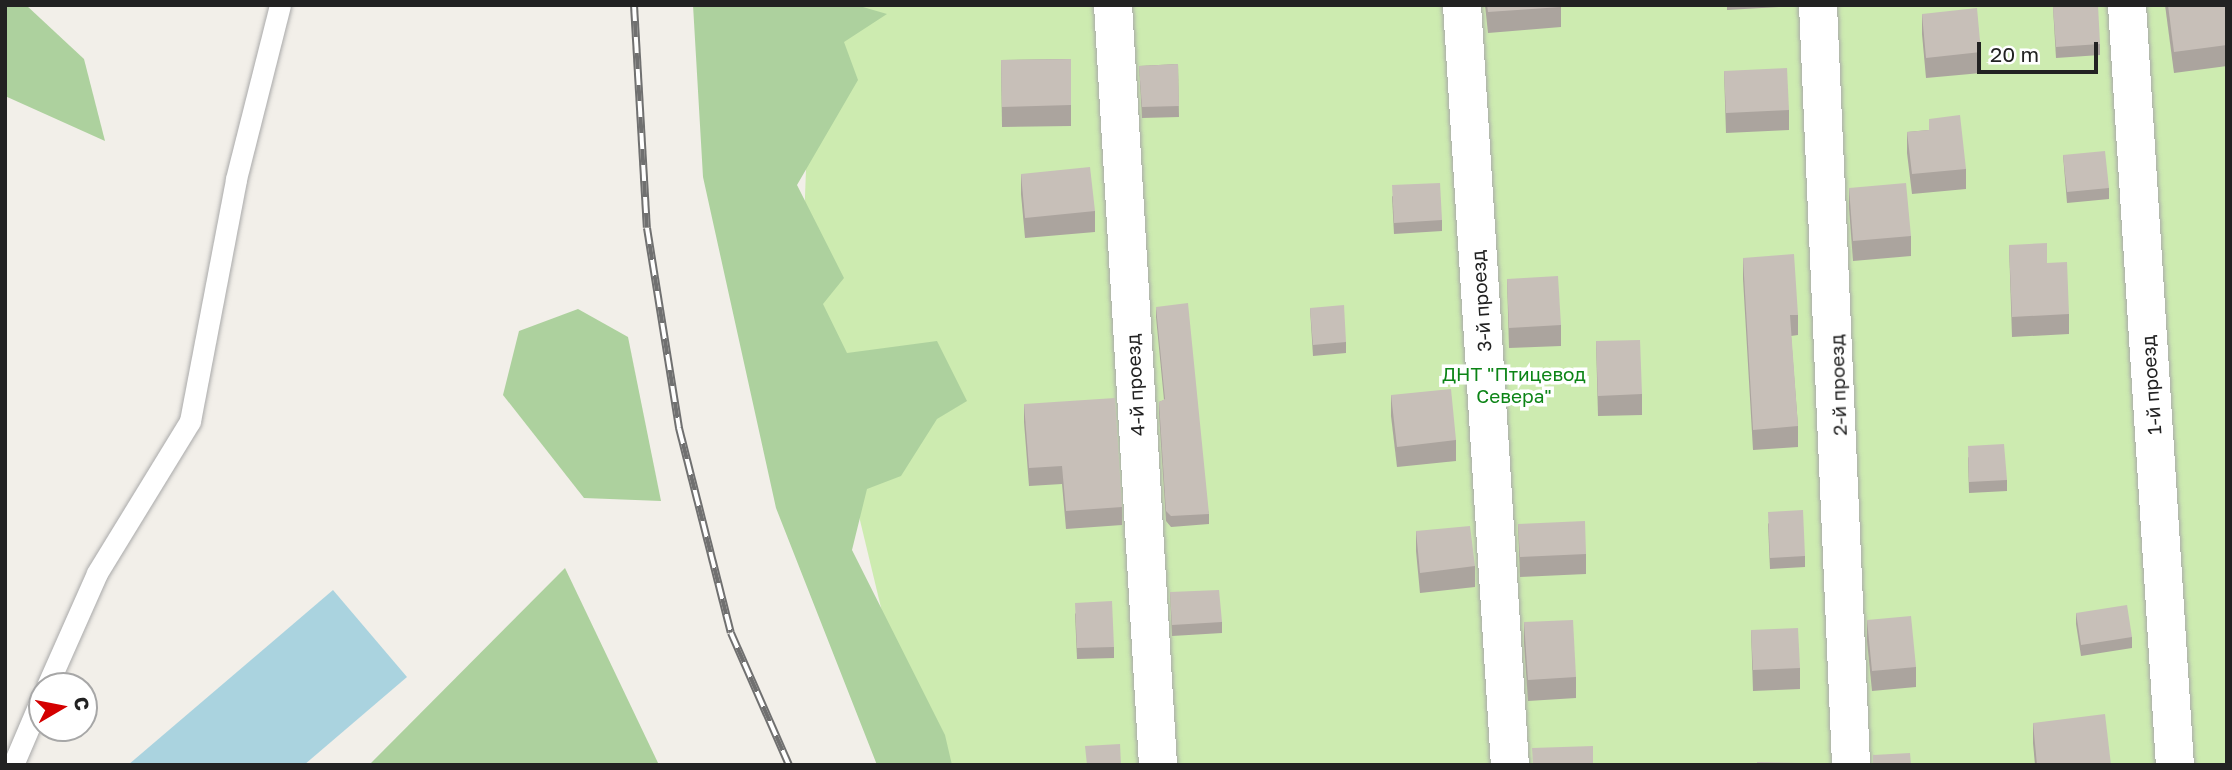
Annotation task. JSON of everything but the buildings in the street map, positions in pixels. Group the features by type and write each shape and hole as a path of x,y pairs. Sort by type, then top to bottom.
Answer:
{"street":[{"name":"4-й проезд","path":"1113,5 1158,765"},
{"name":"3-й проезд","path":"1462,5 1510,765"},
{"name":"2-й проезд","path":"1818,5 1851,765"},
{"name":"1-й проезд","path":"2127,5 2175,765"}],"lane":[{"path":"53,672 97,573 190,421 236,179 280,5"},
{"path":"13,765 28,730"}],"green space":[{"path":"5,5 26,5 84,59 105,141 5,96"},
{"path":"693,5 856,5 887,14 844,42 858,80 797,185 844,278 823,304 847,353 937,341 967,401 937,419 901,476 867,489 852,550 945,735 952,765 877,765 776,508 703,177"},
{"name":"ДНТ \"Птицевод Севера\"","path":"812,5 2227,5 2227,765 936,765 902,695 802,279"},
{"path":"578,309 628,337 661,501 584,498 503,395 519,331"},
{"path":"565,568 659,765 369,765"}],"water":[{"path":"333,590 407,677 304,765 128,765"}],"railway":[{"path":"634,5 647,228 679,428 731,633 789,765"}]}
